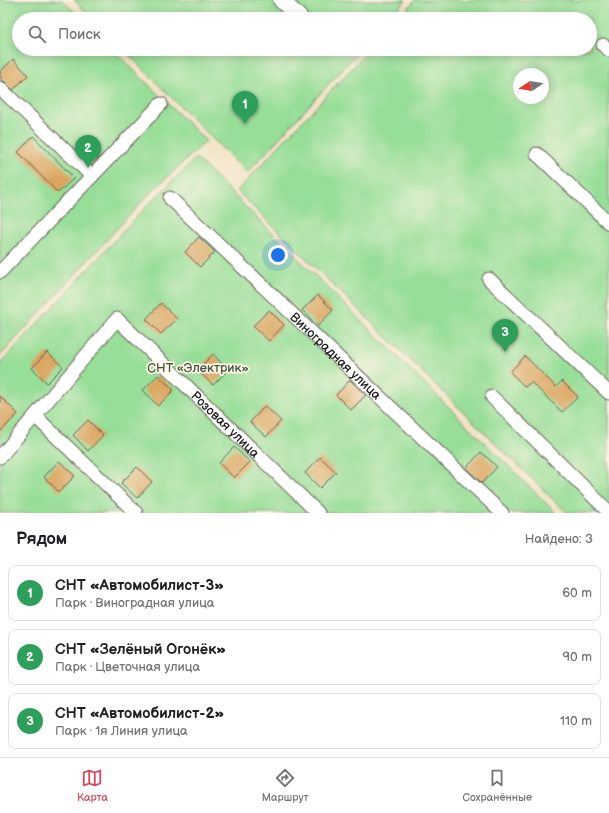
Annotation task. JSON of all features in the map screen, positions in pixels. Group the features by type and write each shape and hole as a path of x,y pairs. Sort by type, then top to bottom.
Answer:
{"street":[{"path":"281,0 294,12"},
{"path":"0,88 92,176"},
{"path":"0,272 161,104"},
{"path":"536,154 609,223"},
{"name":"Виноградная улица","path":"170,198 502,513"},
{"path":"489,279 609,393"},
{"name":"Розовая улица","path":"35,416 117,319 318,513"},
{"path":"492,397 609,512"},
{"path":"0,457 35,416 136,513"}],"green space":[{"path":"0,0 62,0 75,12 12,12 12,56 119,56 206,141 147,196 0,356"},
{"path":"74,0 406,0 395,12 86,12"},
{"path":"415,0 609,0 609,513 567,513 237,191 363,56 597,56 597,12 404,12"},
{"path":"130,56 355,56 247,173"},
{"name":"СНТ «Электрик»","path":"196,158 556,513 0,513 0,364 141,212"}],"building":[{"path":"13,59 28,75 13,90 0,77 0,72"},
{"path":"33,136 74,178 58,193 18,152"},
{"path":"199,237 215,252 200,267 185,252"},
{"path":"318,295 333,310 318,326 302,310"},
{"path":"161,303 177,319 161,334 146,319"},
{"path":"269,310 284,325 269,341 253,326"},
{"path":"47,352 63,367 47,383 32,368"},
{"path":"213,354 228,370 213,385 197,370"},
{"path":"525,356 556,387 562,381 578,397 562,412 531,382 525,387 510,372"},
{"path":"158,375 174,390 158,406 143,390"},
{"path":"350,380 366,395 351,410 336,395"},
{"path":"0,396 18,414 0,432"},
{"path":"265,406 281,421 266,437 250,422"},
{"path":"88,420 103,435 88,451 73,435"},
{"path":"234,447 250,462 234,478 219,463"},
{"path":"481,452 497,467 482,483 466,468"},
{"path":"320,457 336,472 320,488 305,473"},
{"path":"59,461 75,476 59,492 44,477"},
{"path":"137,467 152,482 137,498 121,483"}],"place":[{"name":"СНТ «Автомобилист-3»","path":"245,124"},
{"name":"СНТ «Зелёный Огонёк»","path":"88,168"},
{"name":"СНТ «Автомобилист-2»","path":"505,352"}]}
